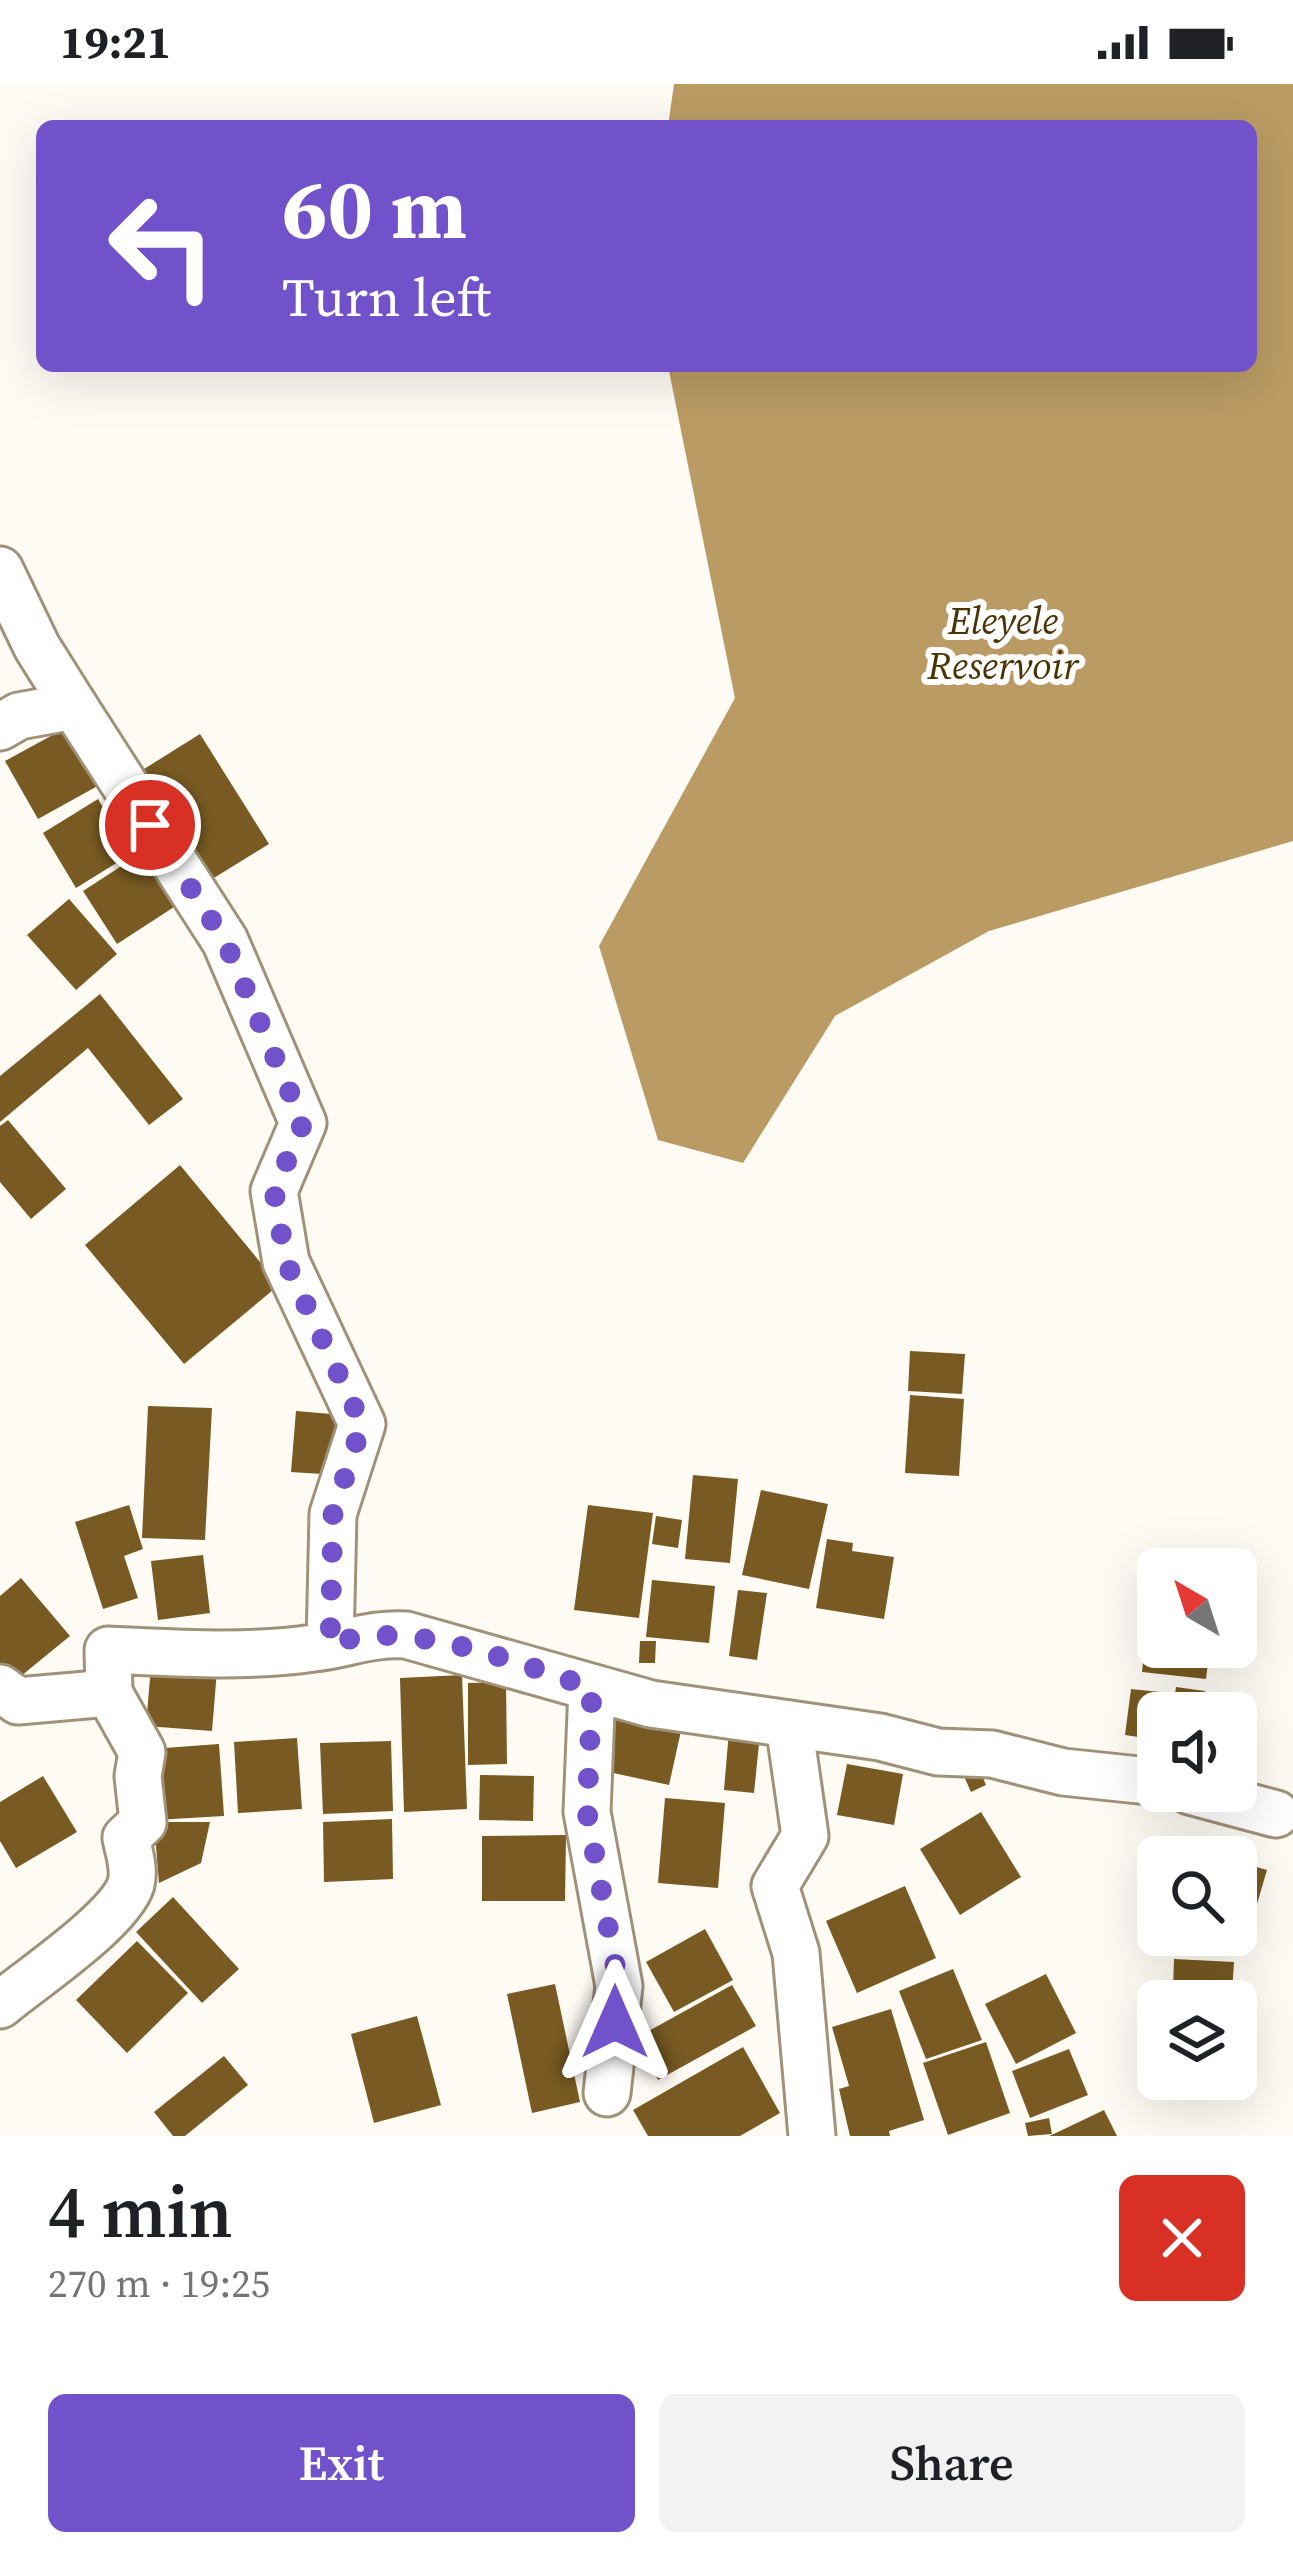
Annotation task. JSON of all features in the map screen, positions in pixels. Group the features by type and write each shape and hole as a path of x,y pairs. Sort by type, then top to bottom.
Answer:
{"street":[{"path":"0,570 37,647 225,941 303,1123 274,1191 286,1262 362,1424 333,1514 330,1645"},
{"path":"0,727 19,716 74,706"},
{"path":"0,2005 113,1910 130,1889 133,1870 126,1838 143,1822 138,1776 142,1752 110,1693 108,1650 176,1656 202,1649 330,1645 367,1633 406,1634 651,1704 938,1751 992,1754 1063,1772 1137,1780"},
{"path":"0,1688 18,1702 110,1693"},
{"path":"592,1688 587,1812 619,1986 607,2092"},
{"path":"789,1724 805,1836 775,1886 796,1953 812,2136"},
{"path":"1257,1809 1276,1814"}],"water":[{"name":"Eleyele Reservoir","path":"674,84 1293,84 1293,841 989,931 835,1016 743,1163 658,1140 599,946 735,698 669,372 1257,372 1257,120 669,120"}],"building":[{"path":"71,725 103,783 38,819 5,761"},
{"path":"200,734 269,844 204,884 136,774"},
{"path":"98,799 131,854 76,888 43,833"},
{"path":"140,854 174,907 117,944 83,891"},
{"path":"69,899 117,954 76,990 27,935"},
{"path":"100,994 183,1099 149,1125 88,1048 0,1122 0,1076"},
{"path":"8,1120 66,1189 31,1219 0,1182 0,1126"},
{"path":"180,1165 279,1285 184,1364 85,1245"},
{"path":"910,1351 965,1354 962,1394 908,1391"},
{"path":"910,1395 964,1399 959,1476 905,1473"},
{"path":"148,1406 212,1408 205,1540 142,1538"},
{"path":"296,1411 343,1415 338,1475 291,1472"},
{"path":"693,1475 738,1479 730,1563 685,1559"},
{"path":"761,1490 828,1504 809,1589 742,1575"},
{"path":"129,1505 143,1549 124,1556 138,1598 103,1609 75,1522"},
{"path":"588,1505 653,1513 639,1618 574,1610"},
{"path":"656,1516 682,1520 678,1548 652,1544"},
{"path":"827,1539 853,1543 852,1551 894,1557 884,1619 816,1608"},
{"path":"203,1555 210,1613 158,1620 151,1561"},
{"path":"21,1578 70,1636 10,1685 0,1673 0,1596"},
{"path":"652,1580 715,1586 709,1643 646,1637"},
{"path":"738,1590 767,1593 757,1660 729,1656"},
{"path":"640,1641 656,1641 655,1663 639,1663"},
{"path":"151,1666 217,1670 212,1731 146,1726"},
{"path":"1142,1668 1207,1668 1206,1679 1142,1672"},
{"path":"462,1675 467,1809 404,1812 400,1678"},
{"path":"506,1682 507,1764 468,1765 468,1683"},
{"path":"1131,1689 1160,1692 1137,1692 1137,1737 1125,1735"},
{"path":"618,1708 683,1722 669,1785 604,1771"},
{"path":"729,1731 760,1734 754,1793 724,1790"},
{"path":"297,1738 302,1809 238,1813 234,1742"},
{"path":"391,1741 393,1811 323,1814 320,1743"},
{"path":"219,1744 224,1816 155,1820 151,1749"},
{"path":"976,1761 986,1785 971,1792 960,1767"},
{"path":"847,1764 903,1774 894,1825 837,1815"},
{"path":"480,1775 534,1776 533,1821 479,1820"},
{"path":"43,1776 77,1832 16,1868 0,1841 0,1802"},
{"path":"665,1798 725,1803 718,1888 658,1883"},
{"path":"981,1812 1021,1877 960,1915 920,1849"},
{"path":"392,1819 393,1879 324,1882 323,1822"},
{"path":"154,1822 210,1822 201,1863 159,1883"},
{"path":"566,1835 565,1901 482,1901 482,1836"},
{"path":"1257,1867 1267,1870 1257,1904"},
{"path":"905,1886 936,1958 857,1993 826,1921"},
{"path":"173,1897 239,1969 202,2003 136,1932"},
{"path":"705,1929 733,1980 674,2012 646,1962"},
{"path":"137,1941 188,1993 127,2053 76,2000"},
{"path":"1174,1959 1234,1962 1233,1980 1173,1980"},
{"path":"953,1969 982,2040 926,2059 899,1991"},
{"path":"1046,1974 1076,2033 1016,2064 985,2004"},
{"path":"555,1984 580,2102 532,2113 507,1994"},
{"path":"732,1985 756,2026 658,2080 636,2038"},
{"path":"891,2009 924,2120 889,2131 890,2136 850,2136 839,2089 849,2086 832,2027"},
{"path":"417,2016 441,2105 374,2123 351,2034"},
{"path":"986,2042 1010,2113 948,2135 923,2063"},
{"path":"743,2047 780,2113 740,2136 648,2136 633,2110"},
{"path":"1069,2049 1088,2095 1030,2118 1012,2071"},
{"path":"224,2056 248,2085 185,2136 173,2136 154,2112"},
{"path":"1104,2110 1117,2136 1049,2136 1058,2132"},
{"path":"1049,2118 1052,2134 1028,2136 1025,2123"}],"route":[{"path":"150,825 225,941 303,1123 274,1191 286,1262 362,1424 333,1514 330,1645 367,1633 406,1634 592,1688 587,1812 619,1986 615,2022"}]}
